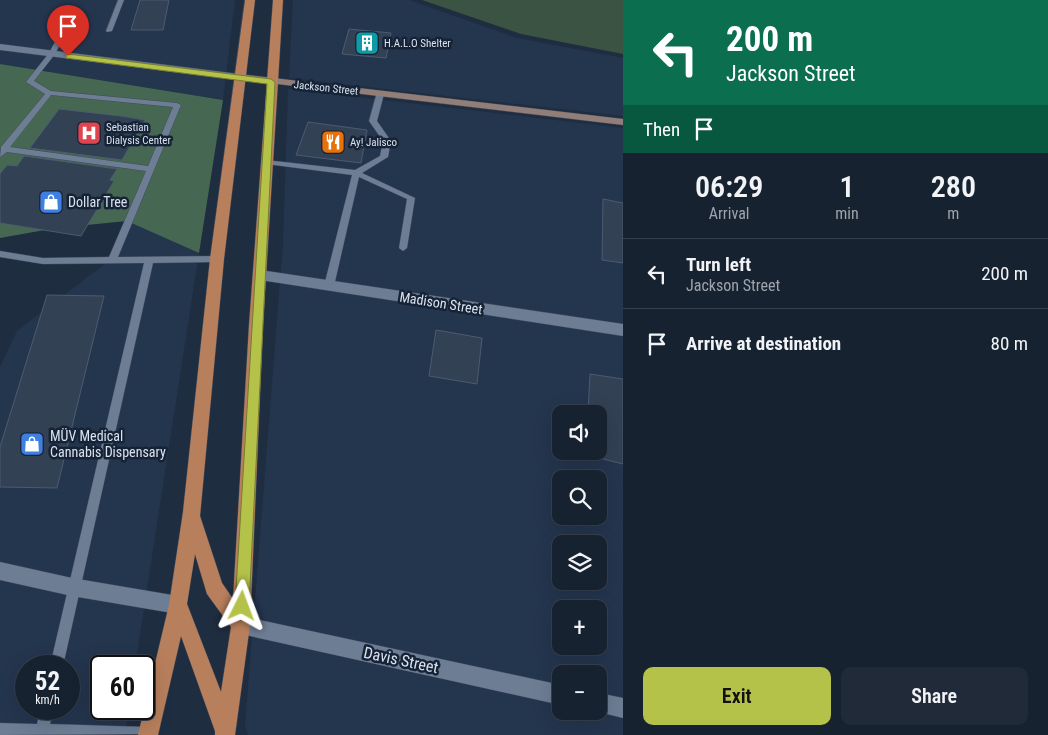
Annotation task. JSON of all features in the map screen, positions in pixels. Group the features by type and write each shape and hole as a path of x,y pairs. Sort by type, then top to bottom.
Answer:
{"main road":[{"path":"148,735 178,605 192,512 218,259 250,0"},
{"path":"225,733 242,625 266,162 278,0"},
{"path":"192,512 214,588 242,625"},
{"path":"178,605 225,733"}],"street":[{"name":"Jackson Street","path":"0,47 271,82 623,122"},
{"name":"Madison Street","path":"260,275 623,330"},
{"path":"0,571 72,587 178,605"},
{"name":"Davis Street","path":"242,625 552,693"},
{"path":"607,705 623,708"}],"lane":[{"path":"109,31 121,0"},
{"path":"65,28 52,54 30,82 49,93 177,106 113,260"},
{"path":"2,152 49,93"},
{"path":"328,286 356,173 384,157 387,141 373,121 380,94"},
{"path":"2,152 150,169"},
{"path":"266,162 356,173 411,198 403,248"},
{"path":"0,254 43,261 218,259"},
{"path":"58,655 72,587 149,260"},
{"path":"42,732 45,720"},
{"path":"0,730 148,735"}],"shaded area":[{"path":"0,0 235,0 223,100 0,64"},
{"path":"293,0 409,0 517,38 623,58 623,116 289,78"},
{"path":"288,89 623,128 623,735 248,735 245,726 283,244"},
{"path":"128,221 199,253 146,595 140,603 144,609 137,655 90,655 90,720 127,720 125,735 0,735 0,367 17,331 106,263"}],"green space":[{"path":"422,0 623,0 623,54 521,34"},
{"path":"0,64 223,100 199,253 127,221 56,228 0,238"}],"building":[{"path":"140,0 169,0 163,30 131,30"},
{"name":"H.A.L.O Shelter","path":"349,29 391,33 386,58 342,54"},
{"name":"Sebastian Dialysis Center","path":"59,109 145,120 122,160 30,148"},
{"name":"Ay! Jalisco","path":"308,122 367,130 361,163 296,155"},
{"name":"Dollar Tree","path":"24,156 117,169 110,180 114,181 81,236 0,223 0,174 7,165 17,166"},
{"path":"603,199 623,203 623,263 602,260"},
{"path":"47,295 104,296 57,488 0,487 0,447"},
{"path":"436,330 482,338 477,384 429,376"},
{"path":"590,374 623,379 623,464 607,460 607,405 588,405"}],"place":[{"name":"H.A.L.O Shelter","path":"367,43"},
{"name":"Sebastian Dialysis Center","path":"89,133"},
{"name":"Ay! Jalisco","path":"333,142"},
{"name":"Dollar Tree","path":"51,202"},
{"name":"MÜV Medical Cannabis Dispensary","path":"32,444"}],"route":[{"path":"68,56 271,82 256,325 242,606"}]}
